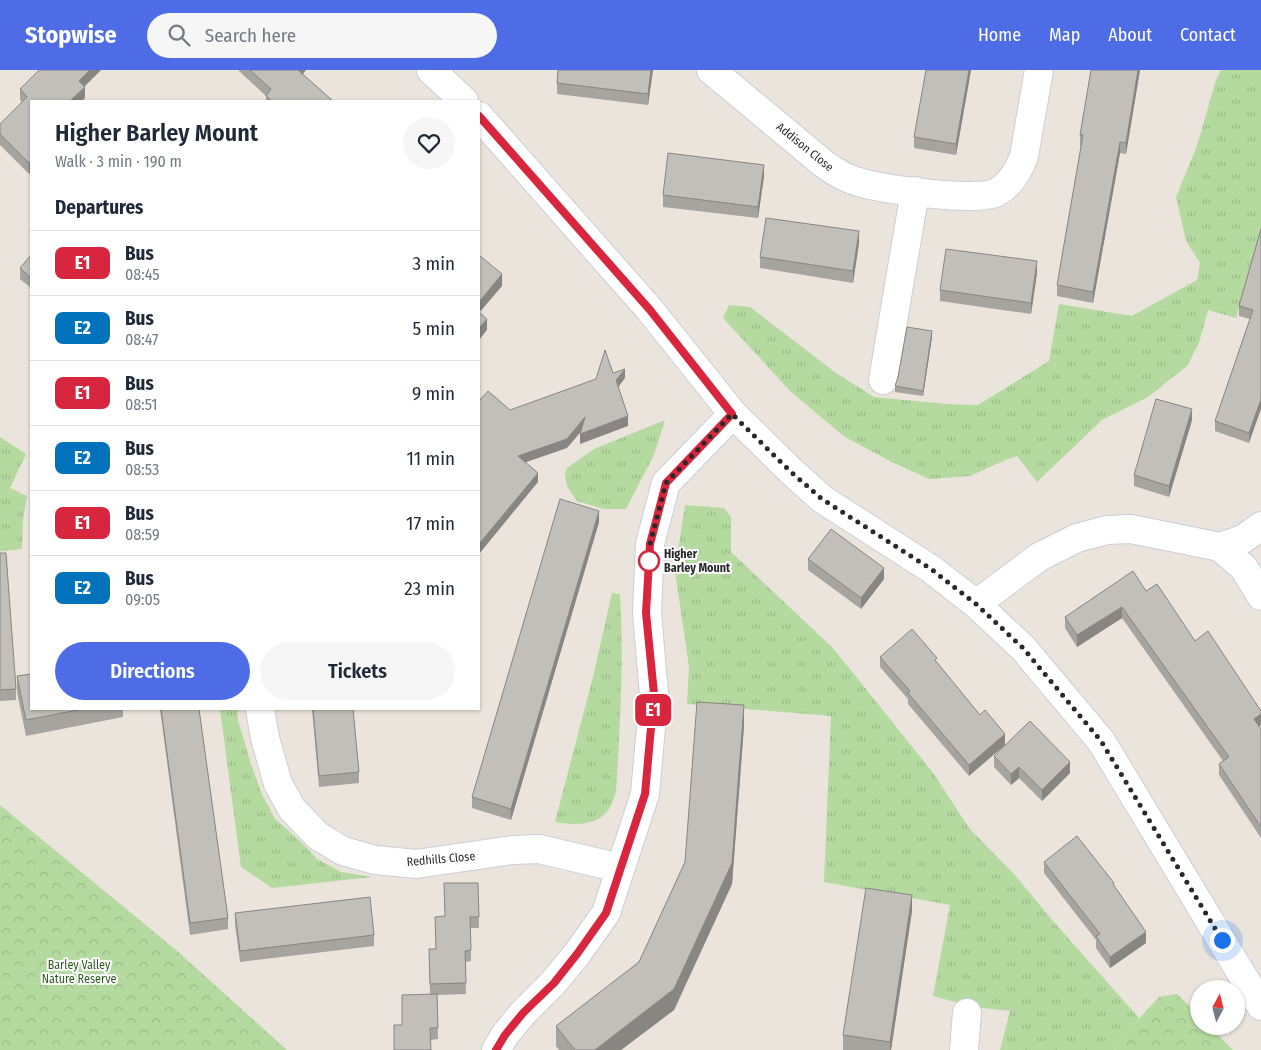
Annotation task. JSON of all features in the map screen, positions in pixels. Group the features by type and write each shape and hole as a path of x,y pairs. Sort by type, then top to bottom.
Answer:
{"street":[{"path":"431,70 463,100"},
{"name":"Addison Close","path":"711,70 835,172 860,183 976,197 988,196 998,192 1008,184 1020,168 1033,112 1039,70"},
{"path":"480,117 650,310 732,414 791,472 822,499 931,569 976,604 1023,648 1101,741 1261,1006"},
{"path":"883,380 915,191"},
{"path":"496,1050 505,1035 523,1013 554,983 606,913 645,794 654,694 646,613 650,544 666,483 732,414"},
{"path":"976,604 1039,557 1077,538 1107,530 1131,530 1220,547 1243,539 1261,526"},
{"path":"1220,547 1244,568 1261,596"},
{"name":"Redhills Close","path":"260,710 265,738 278,784 292,809 318,836 343,851 375,860 416,864 513,850 539,849 620,868"},
{"path":"964,1050 967,1013"}],"green space":[{"path":"1221,70 1261,70 1261,237 1259,237 1236,318 1208,310 1199,343 1187,366 1148,397 1102,420 1037,482 1017,456 970,476 929,479 892,462 845,437 791,392 723,318 729,305 750,307 836,373 874,397 978,405 1049,361 1059,304 1132,316 1197,280 1200,263 1186,241 1176,197 1197,146 1216,80"},
{"path":"665,420 654,455 626,509 604,509 577,501 567,486 565,474 567,468 594,449"},
{"path":"0,437 26,454 10,488 27,496 23,520 22,549 0,551"},
{"path":"685,505 724,508 731,517 731,552 833,648 934,774 969,828 1013,873 1139,1018 1114,1050 1000,1050 1010,1011 974,1007 933,996 950,905 824,882 831,716 687,704 689,667 675,571"},
{"path":"612,593 620,594 622,644 616,792 605,814 593,821 578,824 555,822 593,677"},
{"path":"220,710 238,710 238,720 250,761 261,792 275,819 317,859 341,872 372,877 272,888 241,867"},
{"name":"Barley Valley Nature Reserve","path":"0,805 176,950 287,1050 0,1050"},
{"path":"1177,994 1190,1006 1190,1035 1218,1035 1233,1050 1114,1050 1126,1033 1159,997"}],"building":[{"path":"39,70 90,70 79,81 85,87 71,100 30,100 29,163 0,134 0,124 27,97 20,89"},
{"path":"250,70 298,70 332,100 271,100 266,96 271,89"},
{"path":"558,70 651,70 648,94 557,83"},
{"path":"926,70 969,70 956,144 914,137"},
{"path":"1091,70 1138,70 1126,143 1120,142 1093,292 1057,285 1083,135 1080,135"},
{"path":"668,153 764,165 758,207 663,195"},
{"path":"766,218 859,231 853,271 760,257"},
{"path":"1261,229 1261,399 1249,433 1215,421 1253,310 1239,306"},
{"path":"946,249 1037,261 1031,303 940,290"},
{"path":"30,256 30,277 20,268"},
{"path":"480,256 502,274 480,301"},
{"path":"480,313 487,319 480,327"},
{"path":"907,327 932,331 923,391 895,386"},
{"path":"605,350 613,373 625,369 616,380 628,416 580,434 585,417 567,439 518,456 538,473 480,543 480,400 488,391 510,410 596,379"},
{"path":"1156,399 1192,409 1169,486 1134,475"},
{"path":"560,499 599,511 511,809 472,797"},
{"path":"831,529 884,568 861,598 808,559"},
{"path":"0,553 6,553 16,689 0,690"},
{"path":"1133,571 1146,591 1157,584 1195,641 1208,631 1261,711 1261,714 1254,719 1261,729 1261,827 1219,764 1229,757 1122,607 1077,635 1065,617"},
{"path":"912,629 937,658 935,660 980,715 985,710 1005,734 969,765 908,693 910,691 880,657"},
{"path":"30,674 30,710 78,710 26,720 17,676"},
{"path":"697,702 744,705 732,863 674,989 595,1050 575,1050 556,1026 639,962 685,862"},
{"path":"161,710 199,710 228,918 190,923"},
{"path":"313,710 353,710 359,772 319,776"},
{"path":"1030,721 1070,762 1042,790 1019,767 1011,774 994,756"},
{"path":"1077,836 1114,883 1146,932 1110,957 1096,936 1100,934 1044,862"},
{"path":"444,883 478,883 479,917 470,917 471,950 465,951 466,983 430,984 429,949 436,949 435,917 445,916"},
{"path":"866,888 912,895 890,1042 843,1035"},
{"path":"370,897 374,935 240,951 235,913"},
{"path":"437,994 438,1028 430,1028 431,1050 394,1050 394,1025 402,1025 402,995"}],"bus line":[{"name":"E1","path":"480,117 650,310 732,414 666,483 650,544 646,613 654,694 645,794 606,913 554,983 523,1013 505,1035 496,1050"}],"place":[{"name":"Higher Barley Mount","path":"649,561"}],"route":[{"path":"649,561 650,544 666,483 732,414 791,472 822,499 931,569 976,604 1023,648 1101,741 1222,940"}]}
